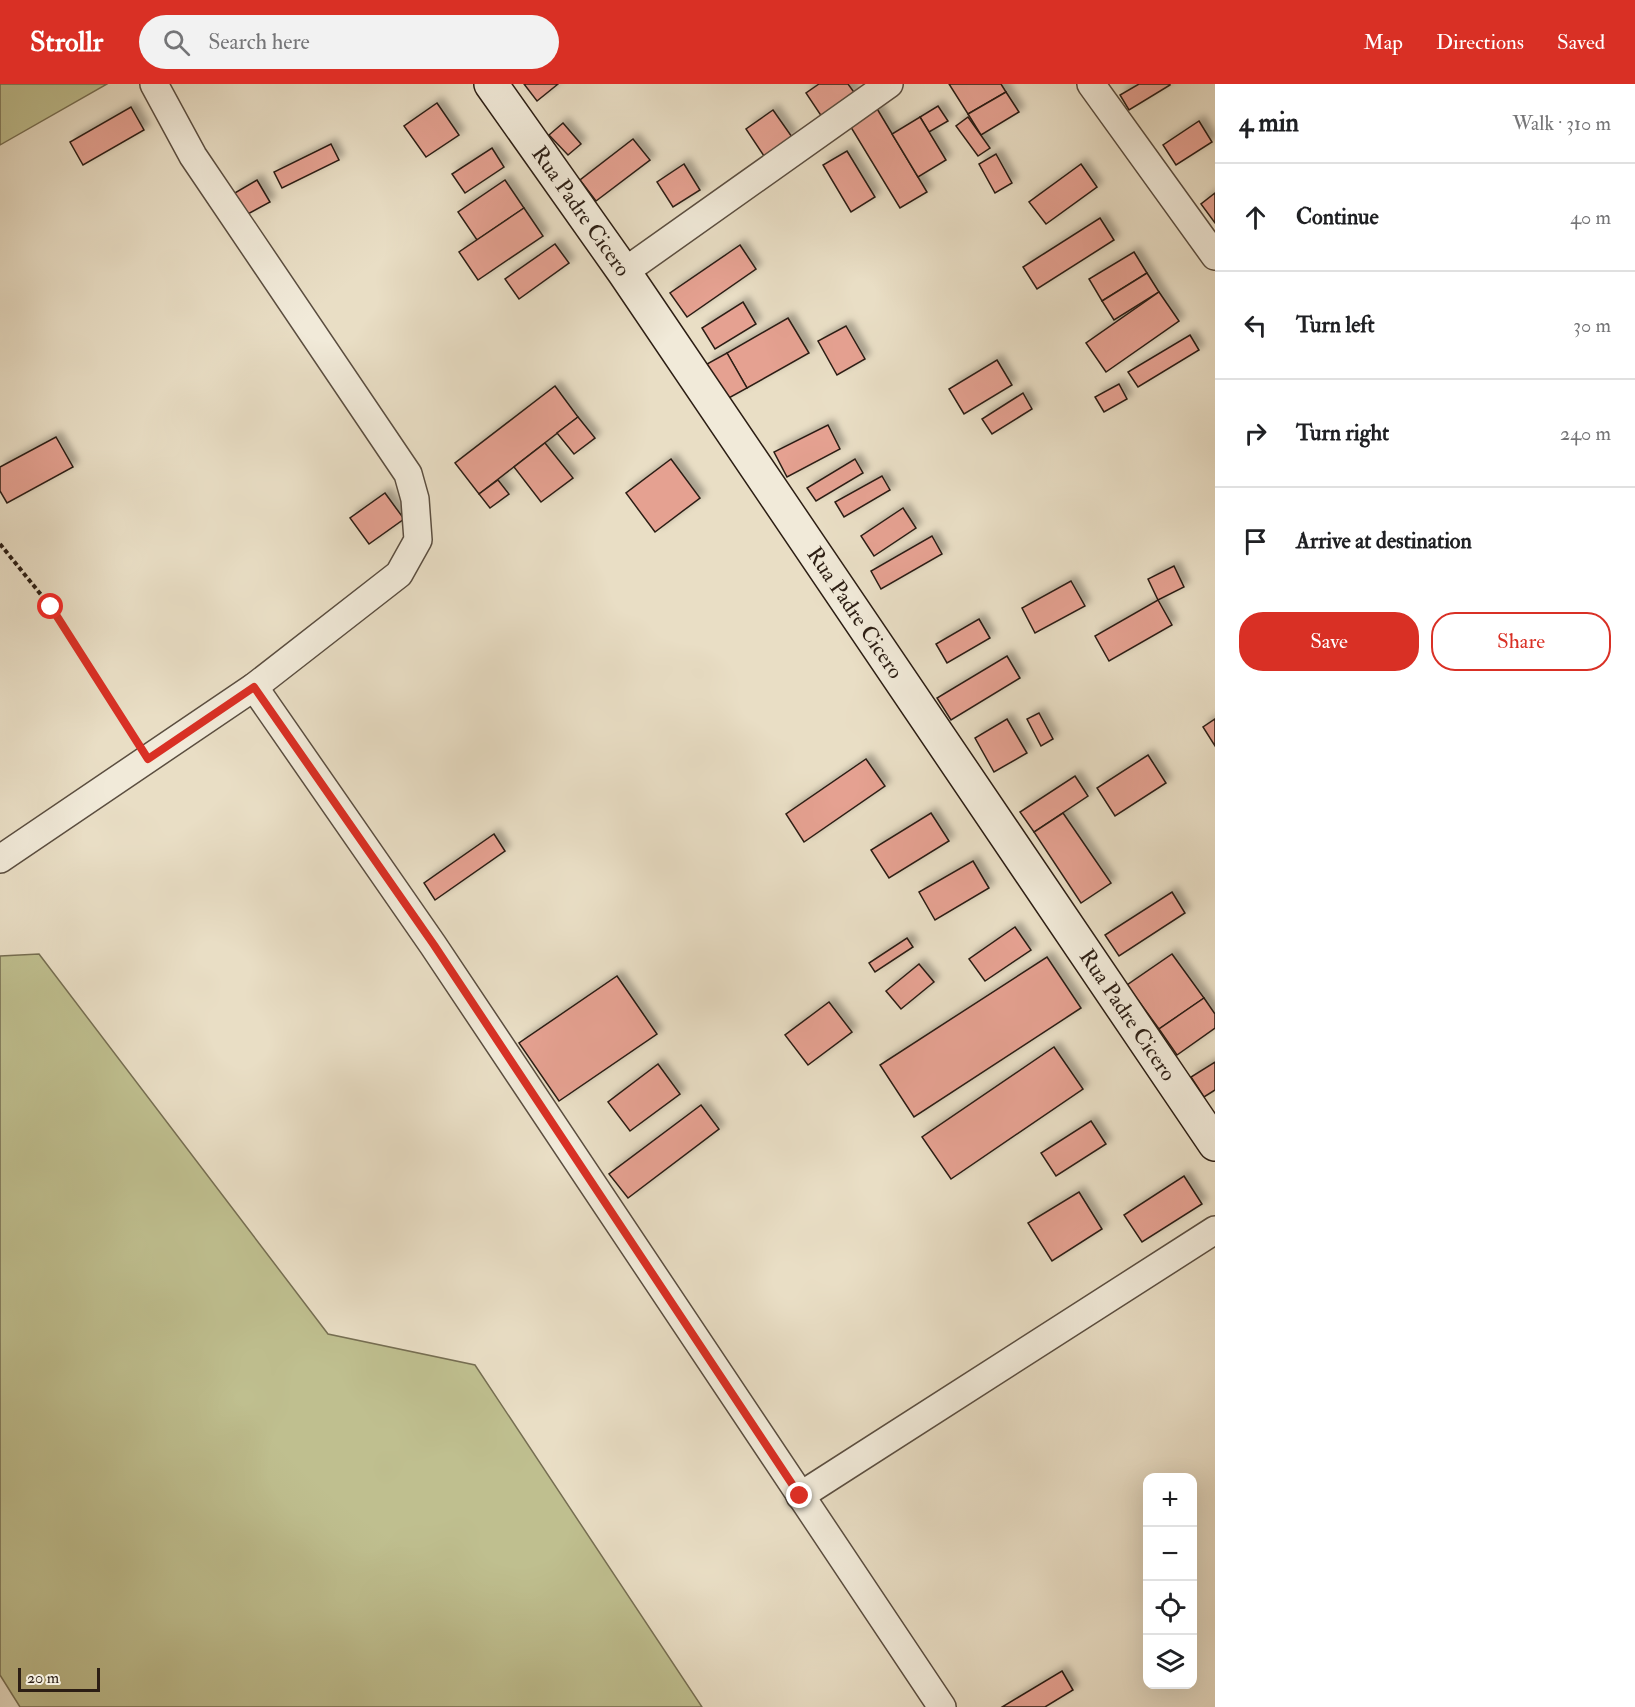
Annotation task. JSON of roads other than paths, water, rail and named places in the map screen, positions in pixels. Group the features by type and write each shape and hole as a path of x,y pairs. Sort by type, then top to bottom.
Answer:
{"street":[{"path":"0,859 254,687 399,574 418,540 415,499 408,474 193,156 154,84"},
{"name":"Rua Padre Cicero","path":"491,84 624,272 1215,1144"},
{"path":"624,272 890,84"},
{"path":"1090,84 1215,256"},
{"path":"254,687 440,955 942,1707"},
{"path":"800,1496 1215,1230"}]}
